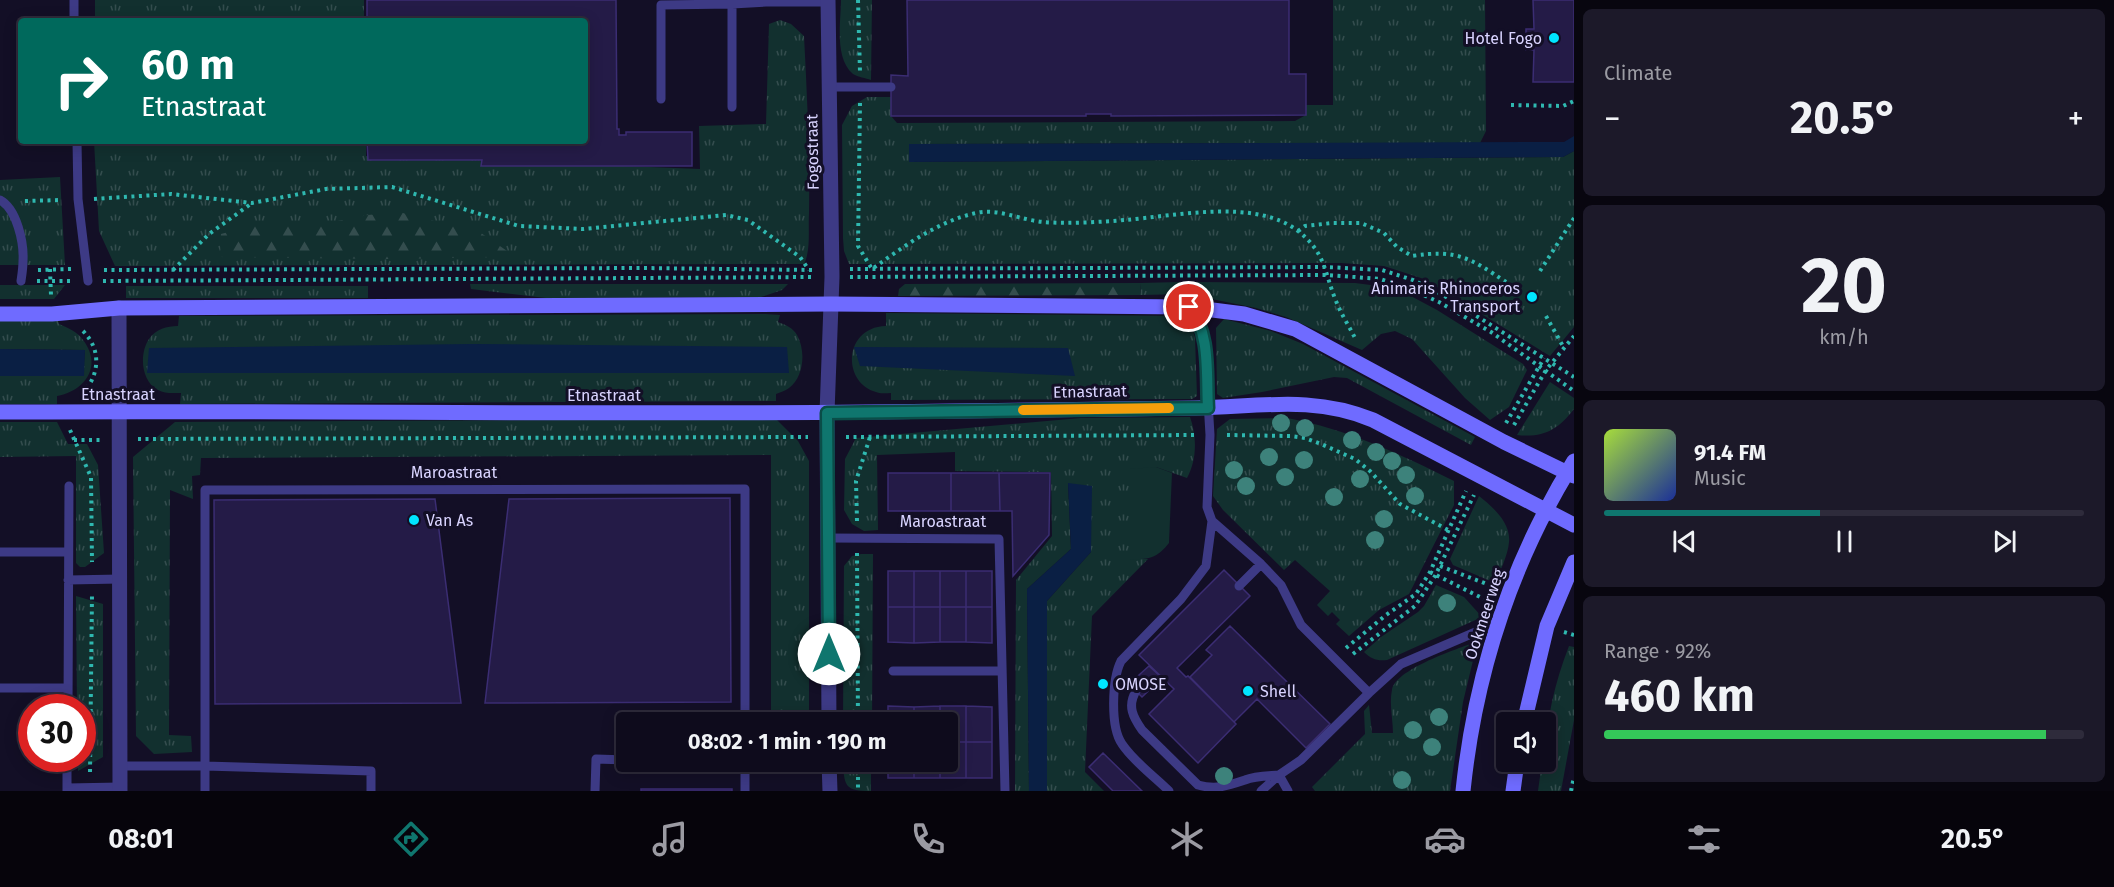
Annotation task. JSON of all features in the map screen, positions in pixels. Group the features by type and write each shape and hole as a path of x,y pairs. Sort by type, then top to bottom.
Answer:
{"street":[{"name":"Fogostraat","path":"827,413 832,273 828,1"},
{"path":"0,314 52,314 119,308 831,304 1189,307 1244,314 1295,329 1497,438 1572,470"},
{"path":"119,308 120,789"},
{"name":"Etnastraat","path":"0,412 827,413 1208,408 1287,403 1332,406 1373,420 1574,525"},
{"path":"827,413 829,712"},
{"name":"Ookmeerweg","path":"1463,791 1475,706 1499,622 1525,551 1545,510 1572,470"},
{"path":"1527,712 1547,626 1574,562"},
{"path":"830,772 830,791"},
{"path":"1513,791 1516,772"}],"lane":[{"path":"74,0 74,18"},
{"path":"661,99 661,5 828,1"},
{"path":"732,2 732,107"},
{"path":"829,87 891,87"},
{"path":"77,144 78,199 88,281"},
{"path":"2,201 13,211 16,220 24,261 22,276"},
{"path":"1169,791 1128,752 1120,741 1114,699 1116,671 1121,661 1181,599 1206,566 1212,521 1207,507 1210,435 1204,334 1197,316 1189,307"},
{"path":"68,694 69,486"},
{"name":"Maroastraat","path":"205,791 205,490 745,489 745,712"},
{"path":"1212,521 1281,585 1302,625 1369,693"},
{"name":"Maroastraat","path":"828,538 999,539 1005,791"},
{"path":"0,552 68,552"},
{"path":"1239,586 1261,564"},
{"path":"68,580 120,579"},
{"path":"1262,791 1279,775 1301,760 1401,664 1499,622"},
{"path":"893,671 1002,671"},
{"path":"0,688 68,688"},
{"path":"1136,691 1131,706 1135,720 1142,730 1198,785 1219,788 1246,779 1279,775"},
{"path":"595,791 596,759 616,760"},
{"path":"120,766 371,771 371,791"},
{"path":"67,772 67,789 90,787 120,789"},
{"path":"745,772 745,791"},
{"path":"1279,775 1288,791"}],"path":[{"path":"858,0 860,87 858,246 872,269"},
{"path":"1511,105 1563,106 1574,101"},
{"path":"2,201 171,194 252,202 326,189 392,187 519,226 583,229 726,214 748,220 800,257 809,271"},
{"path":"173,270 209,234 252,202"},
{"path":"872,269 905,246 942,225 978,212 998,213 1043,222 1125,220 1190,212 1237,213 1277,218 1298,231 1318,250 1336,300 1357,342"},
{"path":"1540,271 1574,218"},
{"path":"1298,231 1305,226 1361,223 1384,233 1397,247 1412,256 1452,254 1466,257 1506,282"},
{"path":"22,276 51,281 88,281 832,273 872,269 1326,267 1382,270 1413,279 1443,294 1574,377"},
{"path":"95,269 641,268 832,273"},
{"path":"50,269 52,314 64,322 78,326 88,336 95,350 97,367 92,381 77,399 62,402 62,412 91,477 90,787"},
{"path":"22,276 50,269 73,269"},
{"path":"1546,316 1564,348"},
{"path":"1574,336 1546,370 1574,391"},
{"path":"1497,438 1544,358"},
{"path":"74,440 1290,436 1305,438 1355,459 1370,471 1400,504 1448,530"},
{"path":"858,712 856,480 870,437"},
{"path":"1337,661 1386,615 1416,594 1430,572 1463,496 1476,473"},
{"path":"1337,661 1415,606 1440,566"},
{"path":"858,772 858,791"},
{"path":"1571,791 1574,777"}],"green space":[{"path":"95,0 364,0 364,18 95,18"},
{"path":"841,0 872,0 871,80 853,74 843,59 840,39"},
{"path":"1333,0 1485,0 1486,131 1480,143 910,144 909,162 1563,157 1574,151 1574,327 1550,356 1424,279 1384,266 1341,263 849,264 844,251 843,238 842,125 852,106 867,97 891,97 891,116 897,123 1295,121 1306,115 1306,105 1333,105"},
{"path":"780,20 791,24 804,36 809,191 808,246 804,264 115,266 99,231 94,144 366,144 366,156 700,169 699,126 766,124 769,24"},
{"path":"60,177 65,265 0,265 0,180"},
{"path":"399,212 481,233 516,257 391,259 220,257 221,234 251,226 317,225 368,215"},
{"path":"1141,283 1355,283 1378,286 1407,294 1437,310 1523,364 1527,370 1509,407 1490,420 1465,398 1412,339 1395,331 1381,334 1362,350 1286,317 1256,308 1187,294 1140,295"},
{"path":"1141,283 1140,295 898,296 899,289 905,284"},
{"path":"470,284 788,284 782,290 761,297 546,298 471,289"},
{"path":"0,285 65,285 54,299 0,299"},
{"path":"126,286 368,286 368,298 126,298"},
{"path":"886,313 1180,316 1192,327 1195,338 1197,396 1192,399 891,400 891,393 878,393 865,386 857,378 852,356 855,345 862,335 872,329 886,326"},
{"path":"780,315 778,322 795,333 802,348 802,363 798,377 789,388 776,394 776,401 180,404 181,393 166,393 152,386 143,367 144,352 149,339 162,329 178,326 179,316"},
{"path":"0,317 57,317 59,324 78,335 89,350 91,368 83,383 76,389 57,396 57,404 0,404 0,376 83,376 85,350 0,349"},
{"path":"1224,319 1271,331 1303,344 1475,437 1471,445 1347,378 1334,377 1223,398 1217,394 1216,328"},
{"path":"1550,382 1574,398 1574,409 1562,422 1549,431 1535,435 1517,435"},
{"path":"1190,417 1195,448 1193,464 1187,478 1156,467 1130,559 1148,559 1092,616 1085,772 1104,791 1047,791 1047,601 1091,552 1068,483 1071,549 1027,589 1029,791 1015,791 1016,580 1052,536 1051,472 955,471 955,452 877,455 878,530 864,531 852,524 844,510 845,459 856,438 1081,418"},
{"path":"1287,418 1352,436 1393,452 1454,481 1454,505 1409,594 1379,610 1349,636 1336,624 1340,620 1332,612 1328,616 1317,605 1330,591 1295,560 1284,570 1223,510 1213,496 1217,429 1230,419"},
{"path":"776,419 798,441 809,461 809,712 771,712 771,455 201,458 200,475 192,476 193,499 170,490 169,735 191,736 192,752 154,754 136,736 133,457 175,422"},
{"path":"0,422 57,422 68,444 87,444 98,465 104,553 85,567 80,567 76,563 76,456 0,457"},
{"path":"1156,467 1172,473 1169,543 1161,552 1152,557 1130,559 1130,469"},
{"path":"1479,496 1500,516 1509,535 1504,563 1495,583 1453,565 1450,559"},
{"path":"873,554 872,712 843,712 844,566 852,556"},
{"path":"1436,585 1464,597 1482,617 1387,660 1374,659 1364,652 1381,637 1418,612"},
{"path":"76,596 103,604 103,757 96,761 96,694 77,694"},
{"path":"1470,644 1476,648 1463,702 1450,791 1315,791 1312,787 1365,734 1364,711 1369,705 1372,733 1393,733 1391,701 1395,683 1403,675 1425,662"},
{"path":"1569,646 1574,647 1574,720 1561,791 1538,791 1541,772 1556,772 1556,712 1550,712 1559,674"},
{"path":"844,772 871,772 871,791 851,788"}],"water":[{"path":"1574,136 1574,151 1563,157 909,162 909,144 1564,142"},
{"path":"472,344 787,347 789,373 147,373 149,348"},
{"path":"854,347 1068,348 1075,376 860,366"},
{"path":"0,349 85,350 84,376 0,376"},
{"path":"1068,483 1092,486 1091,552 1047,601 1047,791 1029,791 1027,589 1071,549"}],"building":[{"path":"367,0 616,0 617,129 619,129 619,135 626,135 626,132 692,132 692,166 481,166 482,160 368,160 367,144 588,144 588,18 367,18"},
{"path":"907,0 1289,0 1289,74 1306,74 1306,115 891,116 891,75 908,76"},
{"path":"1533,0 1574,0 1574,82 1533,82 1534,50 1526,50 1526,29 1534,29"},
{"path":"888,473 951,473 951,511 888,511"},
{"path":"951,473 999,473 1000,511 951,511"},
{"path":"999,473 1050,473 1049,535 1013,576 1012,511 1000,511"},
{"path":"730,498 731,702 485,703 509,499"},
{"path":"435,499 461,703 215,704 214,500"},
{"path":"1224,570 1250,596 1177,668 1236,724 1198,763 1149,714 1174,689 1139,655"},
{"path":"888,571 914,571 914,607 888,607"},
{"path":"914,571 940,571 940,607 914,607"},
{"path":"940,571 966,571 966,607 940,607"},
{"path":"966,571 992,571 992,607 966,607"},
{"path":"888,607 914,607 914,643 888,642"},
{"path":"914,607 940,607 940,642 914,643"},
{"path":"940,607 966,607 966,642 940,642"},
{"path":"966,607 992,607 992,643 966,642"},
{"name":"Shell","path":"1230,626 1330,724 1306,748 1257,699 1234,722 1190,677 1212,655 1206,650"},
{"path":"1149,666 1162,678 1142,697 1129,684"},
{"path":"888,706 914,707 914,712 888,712"},
{"path":"940,706 940,712 914,712 914,707"},
{"path":"940,706 966,706 966,742 958,742 958,712 940,712"},
{"path":"966,706 992,707 992,742 966,742"},
{"path":"958,742 966,742 966,778 940,778 940,772 958,772"},
{"path":"966,742 992,742 992,778 966,778"},
{"path":"1103,753 1142,791 1113,791 1089,767"},
{"path":"888,772 914,772 914,778 888,778"},
{"path":"914,772 940,772 940,778 914,778"},
{"path":"641,789 732,789 732,791 641,791"}],"slow traffic":[{"path":"1023,410 1169,408"}],"place":[{"name":"Hotel Fogo","path":"1554,38"},
{"name":"Animaris Rhinoceros Transport","path":"1532,297"},
{"name":"Van As","path":"414,520"},
{"name":"OMOSE","path":"1103,684"},
{"name":"Shell","path":"1248,691"}],"route":[{"path":"829,654 827,413 1208,408 1204,334 1197,316 1189,307"}]}
